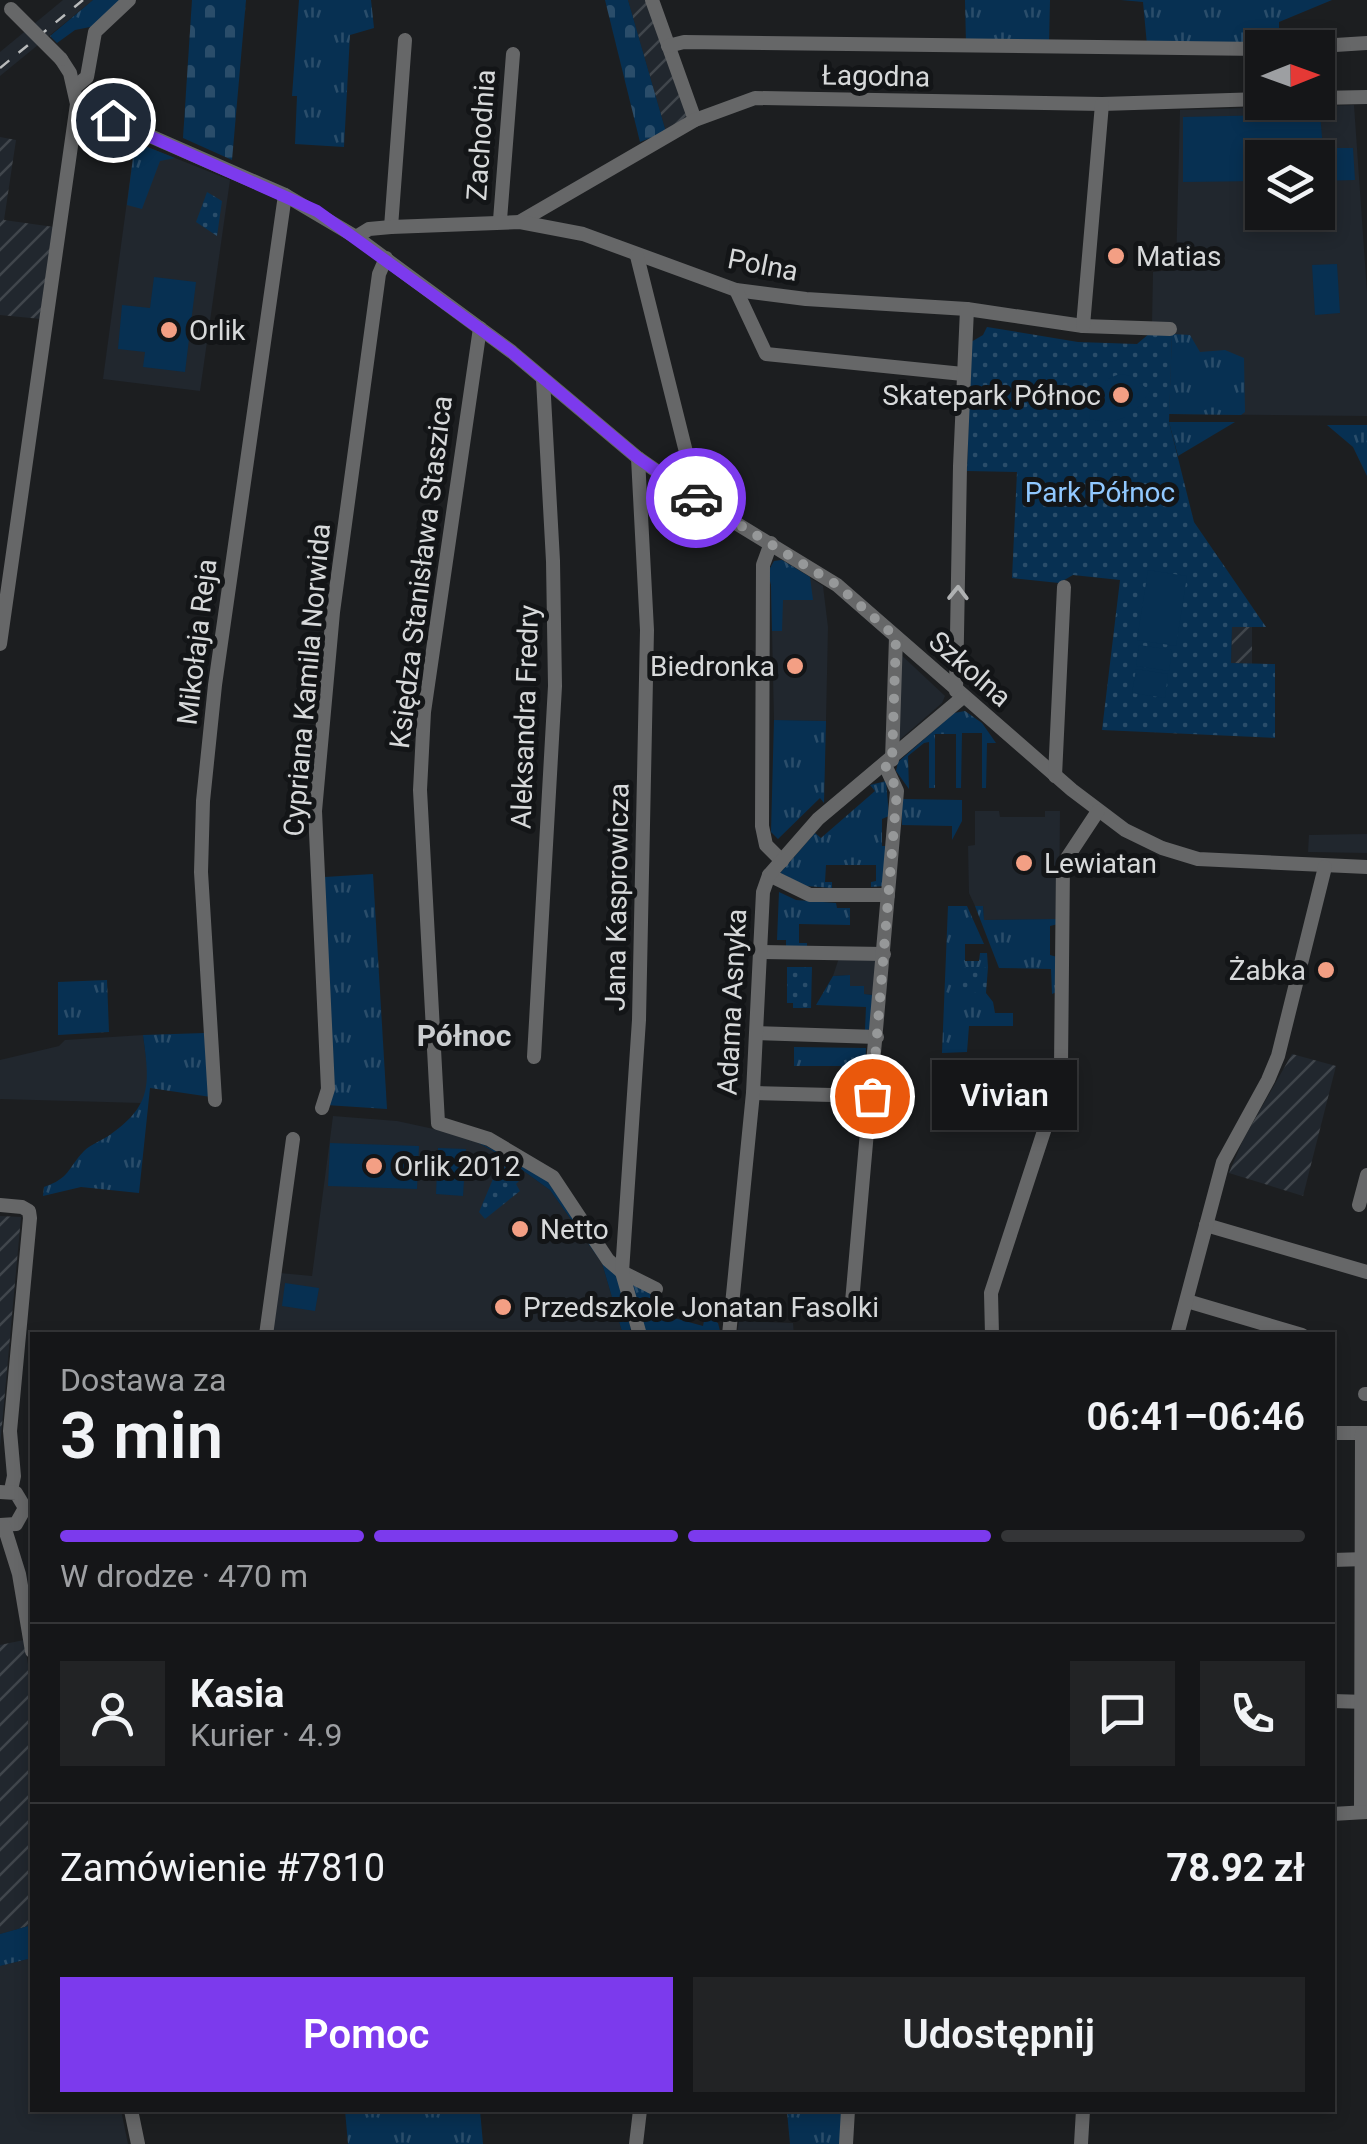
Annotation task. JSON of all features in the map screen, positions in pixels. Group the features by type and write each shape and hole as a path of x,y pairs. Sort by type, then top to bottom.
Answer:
{"street":[{"path":"75,87 87,77 95,32 129,0"},
{"path":"652,0 695,120"},
{"path":"0,644 77,104 75,87 60,58 6,5"},
{"path":"391,227 405,40"},
{"path":"668,46 684,42 1245,49"},
{"path":"1335,45 1367,43"},
{"name":"Zachodnia","path":"500,220 513,54"},
{"path":"1335,98 1367,97"},
{"name":"Łagodna","path":"520,222 695,120 755,98 1102,104 1245,100"},
{"name":"Szkolna","path":"77,104 285,195 356,237 480,328 638,458 698,500 837,585 1055,776 1125,830 1162,848 1198,859 1367,867"},
{"path":"1083,326 1102,104"},
{"name":"Mikołaja Reja","path":"215,1100 202,891 203,801 215,684 285,195"},
{"name":"Polna","path":"356,237 369,229 520,222 583,234 736,290 806,299 967,309 1083,326 1170,329"},
{"path":"637,256 698,500"},
{"name":"Cypriana Kamila Norwida","path":"322,1108 328,1089 315,810 333,612 379,274 386,258"},
{"path":"736,290 766,354 963,374"},
{"path":"960,694 967,309"},
{"name":"Księdza Stanisława Staszica","path":"480,328 424,712 420,790 438,1123 489,1140 553,1177 608,1260 622,1272"},
{"name":"Aleksandra Fredry","path":"534,1057 555,686 544,379"},
{"name":"Jana Kasprowicza","path":"638,458 647,630 640,1020 622,1272 639,1332"},
{"path":"771,544 763,565 762,826 766,845 782,861"},
{"path":"1055,776 1064,586"},
{"path":"852,1302 897,790 888,762 896,637"},
{"name":"Adama Asnyka","path":"729,1332 753,1092 763,892 769,875 818,819 888,762 960,694"},
{"path":"992,1332 991,1293 1061,1067 1063,864 1098,811"},
{"path":"1179,1332 1223,1162 1278,1056 1325,867"},
{"path":"769,875 810,894 888,894"},
{"path":"760,952 884,954"},
{"path":"757,1033 877,1036"},
{"path":"753,1092 872,1096"},
{"path":"266,1332 293,1139"},
{"path":"1359,1205 1367,1176"},
{"path":"0,1204 22,1207 29,1211 30,1218 9,1452 14,1476 19,1574 30,1638"},
{"path":"1206,1225 1367,1272"},
{"path":"622,1272 656,1289"},
{"path":"1187,1301 1292,1332"},
{"path":"1335,1433 1364,1433 1364,1812 1335,1814"},
{"path":"1335,1560 1364,1559"},
{"path":"1335,1701 1363,1702"},
{"path":"131,2112 138,2144"},
{"path":"636,2144 640,2112"},
{"path":"846,2144 848,2112"},
{"path":"1080,2144 1082,2112"}],"shaded area":[{"path":"63,0 93,0 0,76 0,52"},
{"path":"628,0 649,0 687,115 684,123 666,132"},
{"path":"1354,105 1367,292 1367,416 1168,414 1152,323 1153,272 1176,269 1180,110 1245,108 1245,120 1335,120 1335,106"},
{"path":"0,137 16,140 4,220 54,227 41,319 0,315"},
{"path":"135,142 230,180 200,391 103,379"},
{"path":"782,560 823,586 828,627 826,721 774,720 768,572 774,561"},
{"path":"1232,627 1252,627 1252,664 1231,663"},
{"path":"897,651 945,696 896,743"},
{"path":"975,811 999,811 1000,817 1045,817 1045,811 1060,811 1059,919 984,920 983,906 975,906 969,893 968,846 975,845"},
{"path":"1367,834 1367,853 1308,852 1309,835"},
{"path":"840,955 880,956 877,995 863,994 864,986 849,986 849,975 833,976"},
{"path":"143,1035 150,1088 141,1103 0,1099 0,1060 59,1046 65,1040"},
{"path":"1292,1054 1336,1066 1303,1196 1229,1173 1243,1140"},
{"path":"333,1116 397,1121 466,1136 550,1190 602,1263 622,1332 272,1332 280,1273 312,1276"},
{"path":"0,1216 21,1217 0,1447"},
{"path":"739,1321 793,1323 794,1332 737,1332"},
{"path":"24,1640 30,1678 30,1926 0,1934 0,1645"},
{"path":"30,1958 30,2112 121,2112 128,2144 0,2144 0,1966"}],"green space":[{"path":"93,0 123,0 95,26 75,30 57,43 50,36"},
{"path":"192,0 246,0 232,160 183,138"},
{"path":"299,0 371,0 374,28 350,35 344,147 295,144 297,96 292,96"},
{"path":"605,0 628,0 666,132 640,142"},
{"path":"965,0 1050,0 1049,45 966,44"},
{"path":"1121,0 1332,0 1279,22 1279,30 1245,30 1245,42 1147,45 1143,2"},
{"path":"1183,117 1321,120 1322,140 1245,140 1245,181 1183,182"},
{"path":"135,142 175,158 160,161 142,209 127,205"},
{"path":"1335,148 1353,148 1355,180 1335,181"},
{"path":"207,192 222,201 217,236 196,222"},
{"path":"1337,264 1340,313 1315,315 1312,265"},
{"name":"Orlik","path":"154,277 196,282 185,372 143,367 145,352 118,349 122,305 150,308"},
{"name":"Park Północ","path":"987,327 1078,342 1137,344 1150,333 1172,334 1169,422 1194,522 1266,627 1232,627 1231,663 1275,664 1275,738 1102,730 1120,580 1073,575 1059,583 1012,578 1017,472 967,471 971,342 983,335"},
{"path":"1172,334 1190,335 1200,352 1225,350 1244,358 1245,412 1169,414"},
{"name":"Skatepark Północ","path":"1120,374 1131,376 1150,391 1125,417 1110,421 1090,419 1096,391"},
{"path":"1169,422 1235,422 1178,456"},
{"path":"1327,425 1367,425 1367,476 1353,447"},
{"path":"782,560 810,577 813,600 783,600 782,631 772,631 768,572 774,561"},
{"path":"1148,570 1187,576 1176,646 1137,640"},
{"path":"1139,645 1172,650 1169,671 1136,666"},
{"path":"1136,669 1168,674 1165,698 1132,693"},
{"path":"965,711 982,723 996,743 987,743 986,788 982,788 982,733 962,733 961,788 956,788 956,734 935,734 935,788 929,788 929,742 908,756 909,789 896,771 898,762 954,713"},
{"path":"774,720 826,721 824,803 820,798 778,839 771,832"},
{"path":"886,781 889,816 882,819 882,846 888,846 884,886 871,887 871,882 876,881 876,865 826,865 825,882 832,882 832,888 806,886 780,873 815,833 821,838 875,791 870,785"},
{"path":"902,799 962,800 962,821 952,840 952,826 902,825"},
{"path":"373,874 387,1109 326,1105 325,877"},
{"path":"779,892 796,900 850,908 850,925 799,924 799,943 807,943 807,948 786,948 786,940 777,940"},
{"path":"948,906 967,906 984,944 965,944 965,961 979,961 980,953 987,953 988,967 962,967 962,993 986,993 995,1013 1013,1013 1013,1026 969,1026 967,1052 942,1053"},
{"path":"975,906 983,906 984,920 1059,919 1058,924 1050,926 1050,955 1057,957 1059,991 1052,994 1051,969 999,968"},
{"path":"787,967 812,967 811,1008 793,1008 793,1003 787,1003"},
{"path":"962,967 988,967 986,993 961,993"},
{"path":"850,975 850,986 864,986 864,994 873,995 873,1029 865,1030 866,1007 816,1005 833,976"},
{"path":"107,980 109,1032 58,1035 58,982"},
{"path":"205,1033 211,1097 150,1088 139,1193 81,1187 43,1196 44,1187 64,1176 84,1151 125,1123 142,1102 147,1079 143,1035"},
{"path":"794,1047 866,1048 865,1078 858,1077 857,1091 841,1091 841,1066 794,1066"},
{"path":"466,1136 542,1174 616,1272 631,1329 627,1332 622,1332 602,1263 550,1190"},
{"name":"Orlik 2012","path":"330,1143 419,1146 417,1189 328,1186"},
{"path":"438,1148 466,1149 463,1196 436,1194"},
{"path":"501,1160 524,1176 516,1184 520,1191 485,1219 479,1212"},
{"path":"285,1283 319,1288 315,1311 282,1306"},
{"path":"635,1283 656,1294 656,1313 703,1326 705,1316 718,1323 720,1332 645,1332 628,1285"},
{"path":"30,1926 30,1958 0,1966 0,1934"},
{"path":"345,2112 480,2112 483,2144 348,2144"},
{"path":"787,2112 845,2112 844,2144 790,2144"}],"railway":[{"path":"0,68 83,0"}],"way so far":[{"path":"696,498 837,585 896,637 892,760 885,765 897,790 872,1096"}],"place":[{"name":"Matias","path":"1116,256"},
{"name":"Orlik","path":"169,330"},
{"name":"Skatepark Północ","path":"1121,395"},
{"name":"Biedronka","path":"795,666"},
{"name":"Lewiatan","path":"1024,863"},
{"name":"Żabka","path":"1326,970"},
{"name":"Vivian","path":"872,1096"},
{"name":"Orlik 2012","path":"374,1166"},
{"name":"Netto","path":"520,1229"},
{"name":"Przedszkole Jonatan Fasolki","path":"503,1307"}],"district":[{"name":"Północ","path":"464,1035"}],"route":[{"path":"113,120 317,211 512,352 638,458 696,498"}]}
